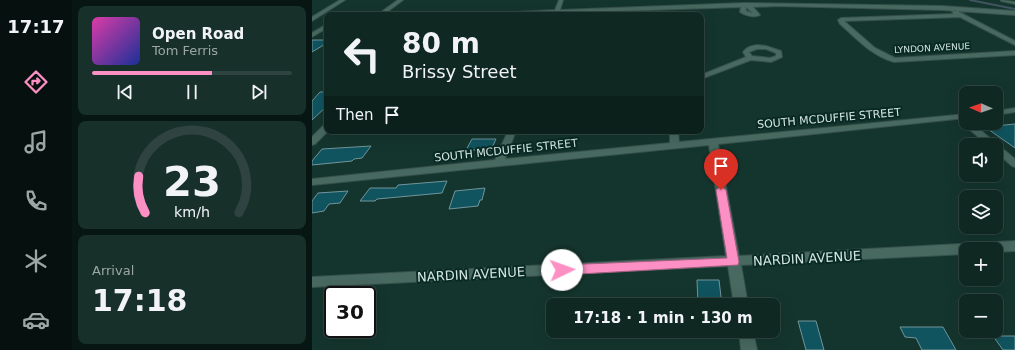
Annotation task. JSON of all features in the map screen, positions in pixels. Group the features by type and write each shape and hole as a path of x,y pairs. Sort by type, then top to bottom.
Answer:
{"street":[{"path":"312,19 343,0"},
{"path":"384,12 401,0"},
{"path":"556,12 561,0"},
{"path":"740,0 744,4"},
{"path":"1003,0 1015,3"},
{"path":"573,12 658,7 790,4 948,9 1015,13"},
{"path":"658,7 658,12"},
{"path":"948,9 1015,43"},
{"name":"LYNDON AVENUE","path":"960,15 841,20 842,23 878,53 886,58 894,60 1015,53"},
{"path":"312,25 324,25"},
{"path":"312,36 324,27"},
{"path":"704,76 750,58"},
{"path":"1003,112 1015,110"},
{"name":"SOUTH MCDUFFIE STREET","path":"312,182 713,141 959,120"},
{"path":"312,142 324,130"},
{"path":"977,130 985,138"},
{"path":"499,163 511,134"},
{"path":"674,134 675,145"},
{"path":"713,141 740,298"},
{"path":"1003,153 1015,164"},
{"name":"NARDIN AVENUE","path":"1003,247 1015,246"},
{"name":"NARDIN AVENUE","path":"312,282 734,262 959,249"},
{"path":"747,338 749,350"}],"building":[{"path":"312,40 324,40 324,45 312,52"},
{"path":"320,92 324,92 324,109 312,120 312,101"},
{"path":"1015,124 1015,148 1003,140 1003,138 989,130 1003,130 1003,125"},
{"path":"472,139 496,139 491,150 466,150"},
{"path":"371,146 362,158 354,159 352,161 312,165 312,161 322,149"},
{"path":"447,181 442,193 377,199 375,201 360,201 370,188 396,188 398,185"},
{"path":"485,188 482,200 480,200 478,206 449,209 455,191"},
{"path":"348,191 340,203 329,204 324,211 312,213 312,201 318,193"},
{"path":"697,280 719,280 721,298 698,298"},
{"path":"798,321 816,321 824,350 806,350"},
{"path":"900,327 943,327 956,350 922,350 916,338 905,337"},
{"path":"1015,336 1015,350 1003,350 994,338"}],"waterway":[{"path":"970,0 1015,9"}],"route":[{"path":"562,270 734,262 721,190"}]}
